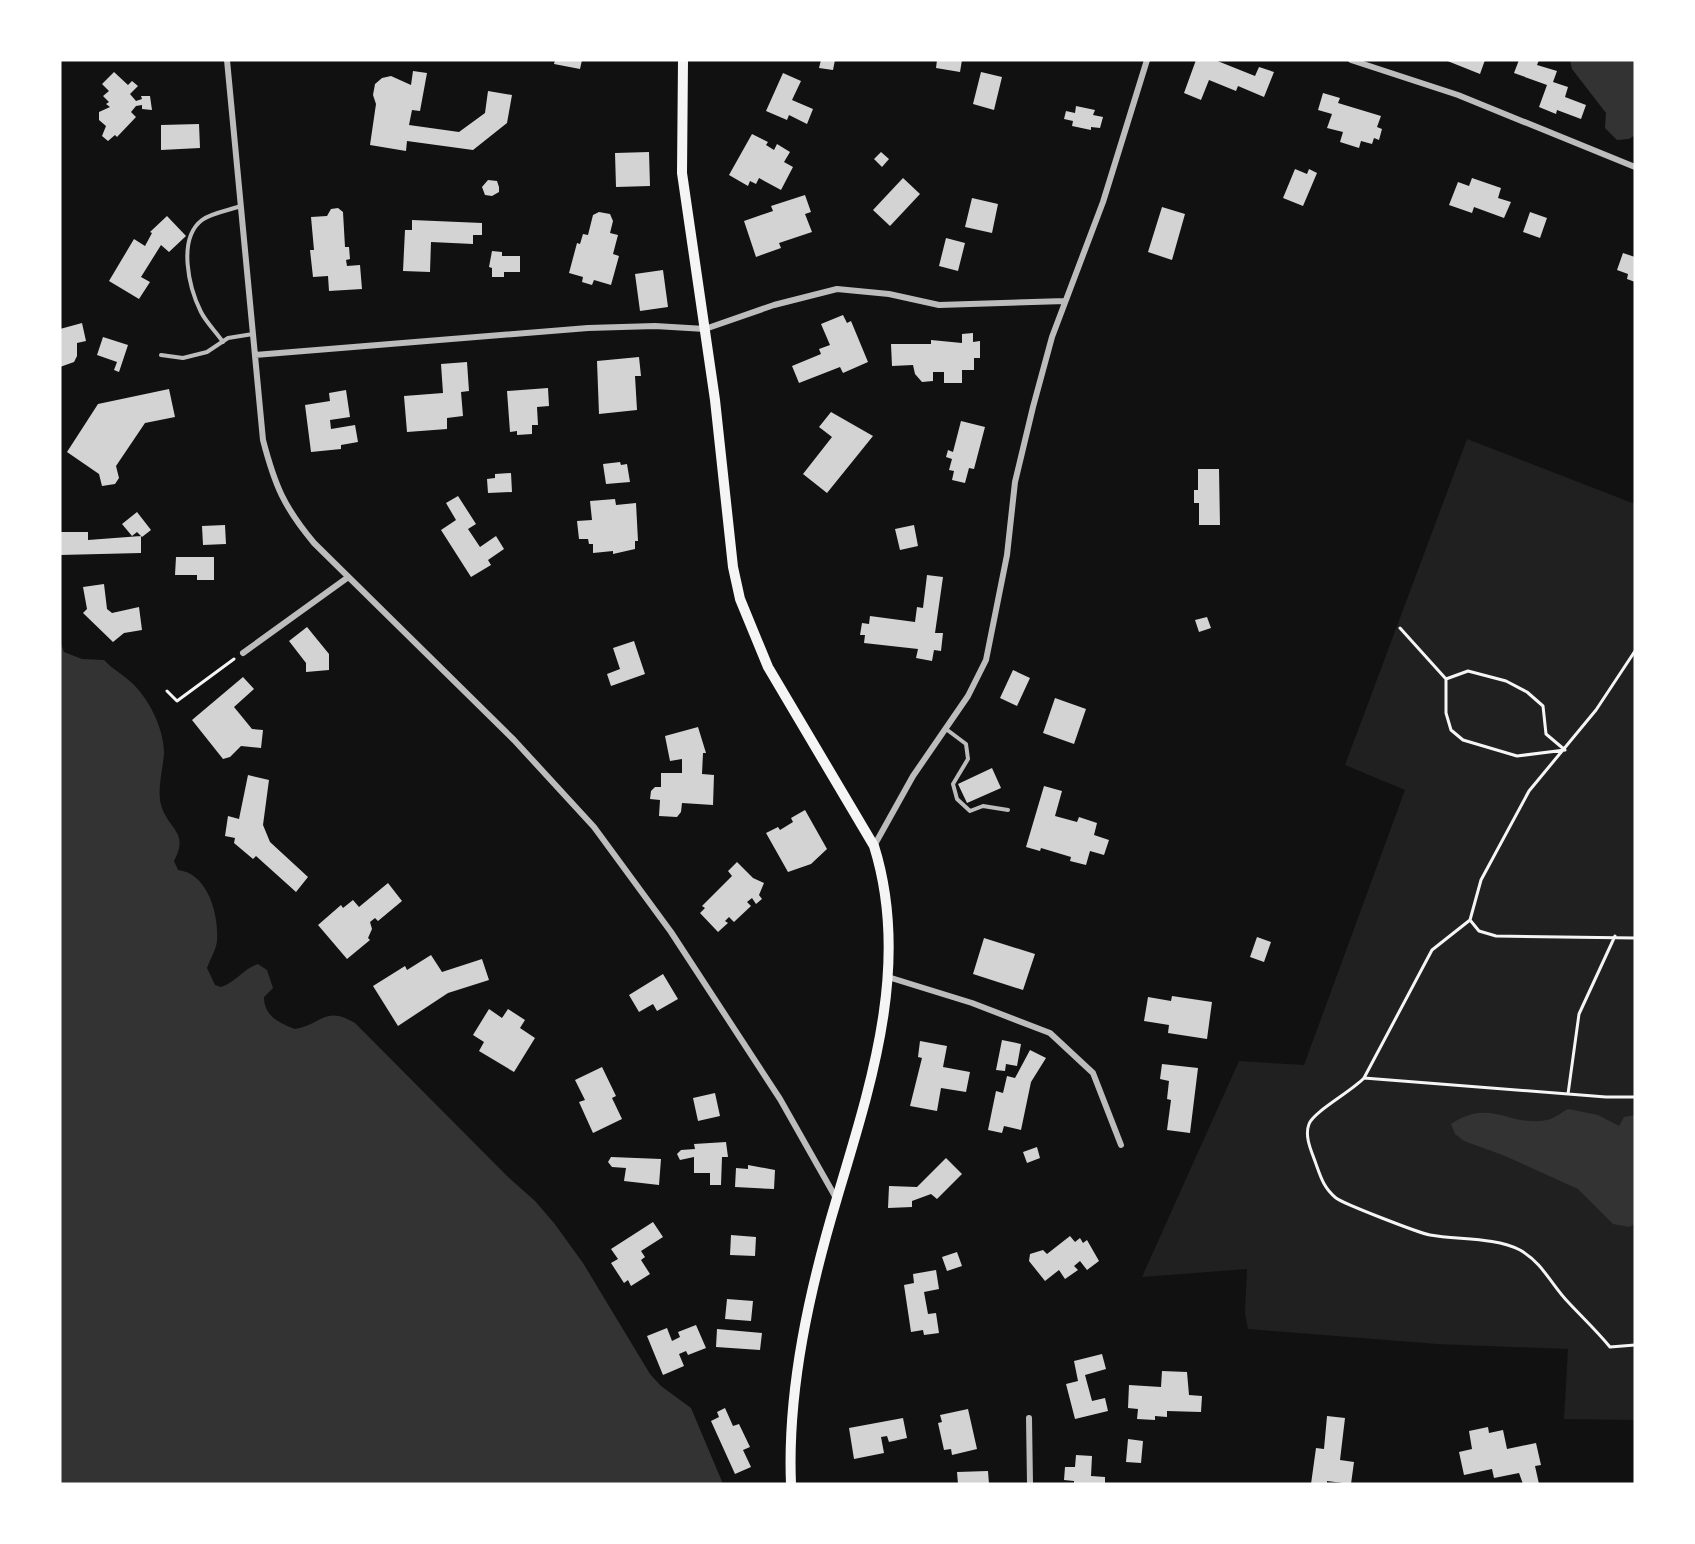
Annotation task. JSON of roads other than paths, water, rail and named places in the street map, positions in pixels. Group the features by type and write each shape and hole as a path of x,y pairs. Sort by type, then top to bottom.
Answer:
{"main road":[{"path":"683,60 682,172 705,329 733,567 740,598 768,667 874,846 885,879 891,942 873,1074 854,1146 837,1198 810,1305 792,1400 789,1440 791,1484"}],"street":[{"path":"227,60 263,440 279,494 291,515 347,578 393,618 514,740 594,827 671,933 780,1099 837,1198"},
{"path":"874,846 913,776 968,696 986,660 1007,555 1016,482 1033,407 1065,301 1103,202 1147,60"},
{"path":"1352,60 1458,95 1635,167"},
{"path":"255,355 588,328 655,326 705,329 774,305 837,289 889,294 939,305 1065,301"},
{"path":"243,653 347,578"},
{"path":"888,977 972,1003 1050,1032 1094,1073 1121,1145"},
{"path":"1029,1418 1030,1484"}],"lane":[{"path":"223,342 201,313 192,289 188,255 191,234 202,220 241,206"},
{"path":"161,355 183,358 207,352 223,342 252,334"},
{"path":"945,728 966,744 968,759 953,784 957,799 970,811 983,806 1008,810"}]}
